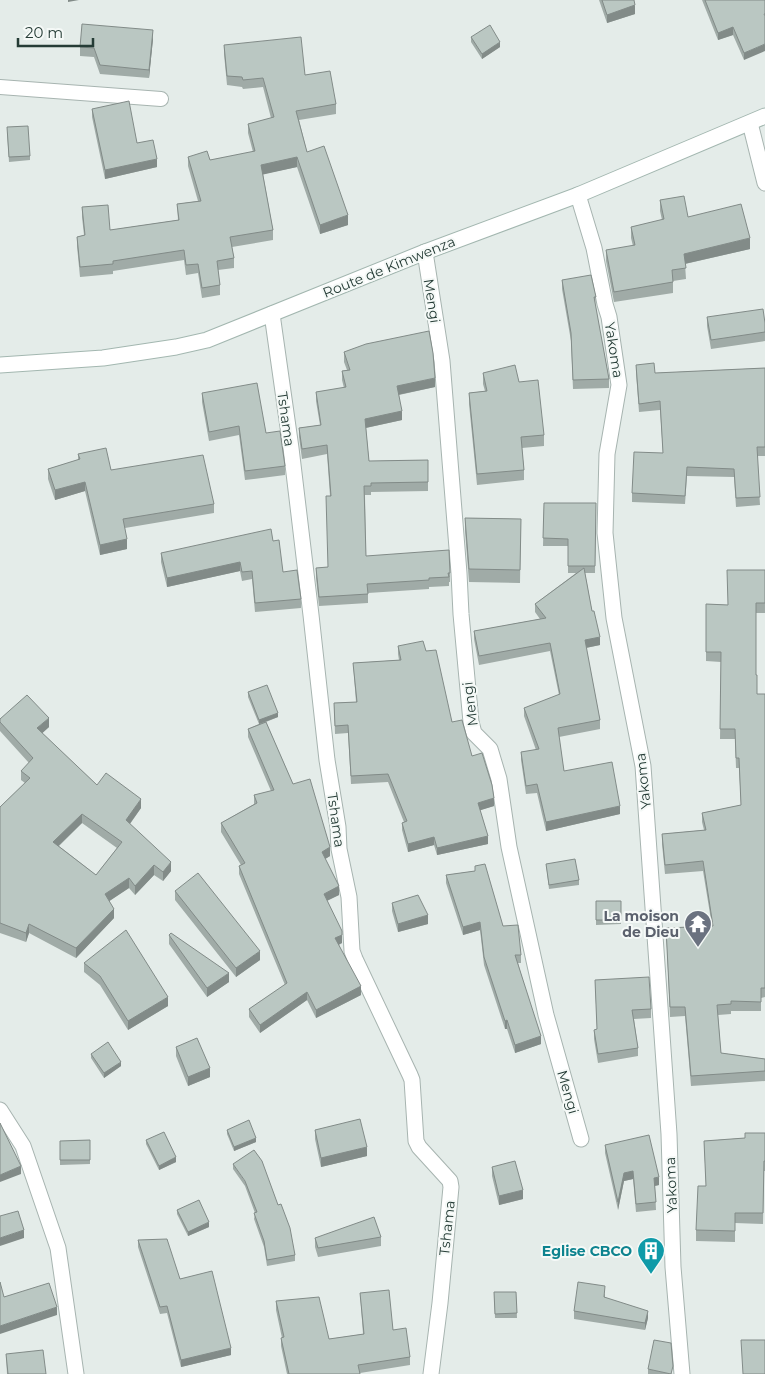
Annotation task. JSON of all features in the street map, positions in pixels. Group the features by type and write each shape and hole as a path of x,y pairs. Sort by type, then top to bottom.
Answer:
{"street":[{"name":"Route de Kimwenza","path":"0,365 103,358 207,340 425,252 578,195 765,116"},
{"path":"750,123 765,183"},
{"name":"Yakoma","path":"578,195 594,248 609,317 619,385 606,454 605,533 614,618 643,766 669,1134 673,1267 682,1374"},
{"name":"Mengi","path":"425,252 442,361 471,722 474,733 490,749 500,779 509,847 546,1015 581,1139"},
{"name":"Tshama","path":"272,314 291,448 327,760 338,827 339,849 349,897 352,951 412,1080 416,1140 419,1147 450,1181 451,1187 431,1374"},
{"path":"0,1110 23,1146 58,1248 76,1374"}],"lane":[{"path":"0,87 161,99"}],"building":[{"path":"602,0 634,0 635,5 607,15"},
{"path":"705,0 765,0 765,44 744,53 733,27 718,33"},
{"path":"82,24 153,30 149,70 100,65 94,48 80,47"},
{"path":"490,25 500,42 482,54 471,37"},
{"path":"301,37 305,75 330,71 336,104 296,111 307,152 324,146 348,215 320,225 297,157 261,165 273,230 230,237 234,258 217,261 220,285 202,288 198,264 186,265 184,250 113,261 113,264 80,267 77,237 85,235 82,207 108,205 110,230 179,220 177,204 201,201 188,157 207,151 210,160 255,151 248,124 274,117 263,78 243,80 242,77 227,76 224,45"},
{"path":"129,101 137,143 153,140 157,159 105,170 92,109"},
{"path":"28,126 30,156 9,157 7,127"},
{"path":"684,196 688,217 741,204 750,238 684,254 686,268 672,270 673,282 614,292 606,250 635,245 631,227 664,219 660,200"},
{"path":"591,275 609,379 573,380 571,333 562,280"},
{"path":"763,309 765,332 711,340 707,317"},
{"path":"429,331 435,378 397,386 402,411 365,419 369,461 428,460 428,482 371,483 371,486 364,486 366,556 449,550 449,577 367,584 368,594 319,597 316,568 328,567 326,496 331,496 327,445 302,449 299,428 321,425 316,392 346,387 342,371 350,370 344,352 366,344"},
{"path":"654,363 655,373 765,368 765,447 757,447 760,497 736,498 734,469 687,467 685,496 632,493 634,452 663,453 660,401 639,404 636,365"},
{"path":"515,365 519,382 538,380 544,435 521,437 524,470 477,474 469,393 487,391 483,373"},
{"path":"257,383 266,433 280,431 285,466 245,471 239,426 209,432 202,393"},
{"path":"106,448 111,470 203,455 214,504 123,519 127,539 100,545 85,482 55,490 48,469 80,459 78,454"},
{"path":"544,503 596,503 595,566 568,566 568,539 543,538"},
{"path":"465,518 521,519 520,570 469,569"},
{"path":"271,529 273,541 279,540 283,572 297,570 301,599 255,603 252,571 242,572 240,562 167,578 161,553"},
{"path":"584,568 592,611 594,611 600,637 585,640 600,720 558,728 564,771 612,762 620,806 546,822 537,784 526,786 521,752 539,749 524,708 560,694 550,643 479,656 474,631 546,618 535,604"},
{"path":"727,570 765,570 765,603 756,603 756,675 757,694 765,694 765,988 761,988 761,1002 731,1001 731,1004 717,1005 721,1053 765,1059 765,1071 691,1076 685,1007 670,1007 666,928 713,926 703,861 665,865 662,834 706,830 702,813 741,805 739,758 736,758 735,729 720,729 721,652 706,652 706,604 728,605"},
{"path":"423,641 426,651 436,650 452,722 462,720 472,756 482,753 494,798 478,803 488,836 437,848 434,837 408,844 402,823 407,821 388,774 351,776 348,725 335,726 334,703 357,702 353,663 401,660 398,646"},
{"path":"267,685 278,713 259,720 248,692"},
{"path":"27,695 49,718 37,728 97,785 106,773 141,799 126,820 171,862 163,872 154,865 135,886 129,878 105,894 114,909 76,948 29,924 26,933 0,923 0,807 30,778 21,771 33,758 0,722 0,719","holes":["82,814 122,842 96,875 53,842"]},
{"path":"266,722 293,784 310,779 330,847 322,852 339,886 324,894 342,931 342,935 335,938 361,986 316,1010 307,992 260,1025 249,1009 287,983 239,866 245,863 221,823 257,803 254,795 274,790 248,729"},
{"path":"575,859 579,880 549,885 546,864"},
{"path":"485,864 503,926 518,925 521,955 515,955 541,1036 515,1045 484,957 480,922 463,927 446,875 475,871 475,866"},
{"path":"198,873 260,951 236,968 175,891"},
{"path":"418,895 428,915 398,924 392,903"},
{"path":"596,901 621,901 621,920 596,920"},
{"path":"126,930 168,997 128,1021 100,976 84,963"},
{"path":"171,933 229,973 207,988 169,935"},
{"path":"649,977 651,1009 632,1010 638,1048 598,1054 594,1030 597,1029 595,980"},
{"path":"197,1038 210,1068 188,1077 176,1047"},
{"path":"108,1042 121,1062 104,1073 91,1054"},
{"path":"360,1119 367,1147 321,1158 315,1130"},
{"path":"249,1120 256,1138 234,1147 227,1130"},
{"path":"0,1123 21,1166 0,1175"},
{"path":"164,1132 176,1157 159,1166 146,1140"},
{"path":"745,1133 765,1133 763,1213 735,1213 735,1231 696,1230 698,1186 706,1186 704,1141 745,1138"},
{"path":"649,1135 659,1177 654,1178 656,1202 636,1204 633,1171 624,1173 618,1202 605,1145"},
{"path":"90,1140 90,1160 60,1160 60,1141"},
{"path":"254,1150 262,1161 278,1205 281,1204 290,1228 295,1255 267,1260 264,1241 254,1213 257,1212 245,1181 233,1164"},
{"path":"515,1161 523,1190 499,1196 492,1167"},
{"path":"199,1200 209,1222 188,1232 177,1210"},
{"path":"18,1211 24,1230 0,1238 0,1216"},
{"path":"374,1217 381,1237 318,1248 315,1238"},
{"path":"167,1239 180,1279 212,1271 231,1348 181,1360 167,1306 160,1307 138,1240"},
{"path":"0,1282 4,1297 49,1283 57,1307 0,1326"},
{"path":"578,1282 605,1286 604,1297 648,1311 645,1323 574,1311"},
{"path":"389,1290 393,1330 406,1328 410,1357 358,1365 360,1374 289,1374 281,1338 284,1337 276,1301 319,1297 329,1339 364,1334 360,1293"},
{"path":"494,1292 516,1292 517,1313 495,1314"},
{"path":"654,1340 671,1343 673,1366 671,1374 648,1369"},
{"path":"741,1340 765,1340 765,1374 743,1374"},
{"path":"43,1350 46,1374 8,1374 6,1354"}],"place":[{"name":"La moison de Dieu","path":"698,948"},
{"name":"Eglise CBCO","path":"651,1275"}]}
